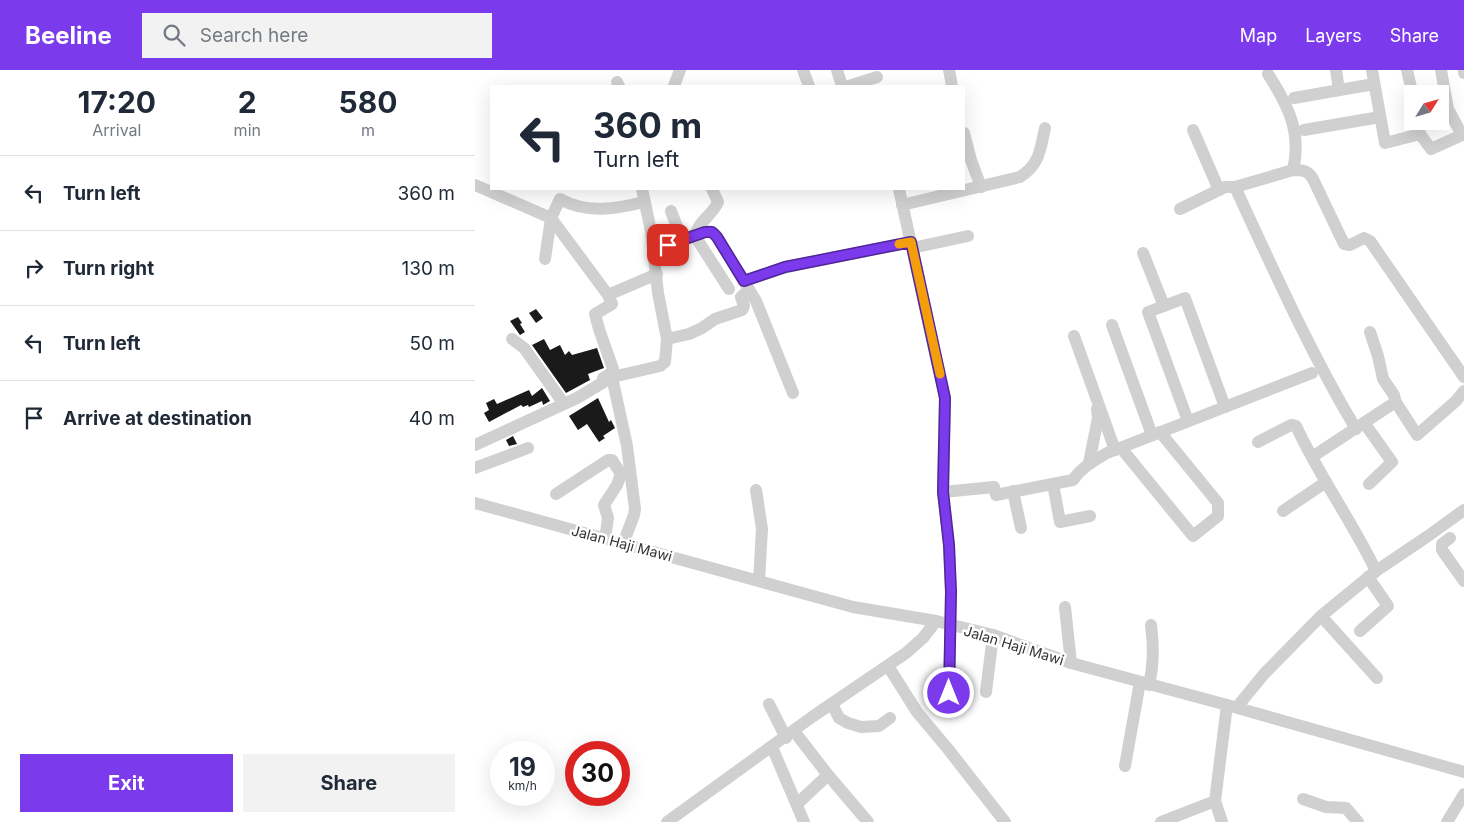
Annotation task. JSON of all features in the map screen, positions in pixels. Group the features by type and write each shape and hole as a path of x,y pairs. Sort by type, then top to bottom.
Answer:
{"street":[{"path":"674,85 680,70"},
{"path":"803,70 809,85"},
{"path":"837,70 842,85"},
{"path":"949,70 952,85"},
{"path":"1336,70 1339,90"},
{"path":"1372,70 1385,143 1420,134"},
{"path":"1407,70 1410,85"},
{"path":"1419,130 1431,149 1461,135 1448,109 1441,70"},
{"path":"1268,74 1284,98 1293,124 1297,155 1293,170"},
{"path":"852,85 874,76"},
{"path":"1294,98 1374,84"},
{"path":"1304,130 1380,117"},
{"path":"902,205 1020,177 1030,170 1037,161 1045,128"},
{"path":"1193,130 1219,190"},
{"path":"965,137 981,187"},
{"path":"1181,209 1225,187 1235,187 1293,170 1304,171 1310,174 1344,244 1350,245 1364,238 1370,241 1464,377"},
{"path":"475,185 551,218 612,304 598,311 595,316 608,353 612,372 563,403"},
{"path":"1235,187 1285,294 1337,398 1392,462 1369,484"},
{"path":"475,445 613,377 663,364 666,360 667,339 658,293 651,231 641,190"},
{"path":"712,190 718,202 698,225 695,236 729,288"},
{"path":"899,190 945,398 943,492 949,545 951,592 949,693"},
{"path":"545,259 551,218 561,194 583,207 598,209 619,208 644,202"},
{"path":"671,211 682,240"},
{"path":"654,250 705,232 715,234 763,316 793,393"},
{"path":"667,339 689,334 715,319 742,310 744,306 741,297 747,286 785,267 968,236"},
{"path":"1143,254 1164,306"},
{"path":"607,295 657,274"},
{"path":"1188,421 1148,312 1185,298 1225,407"},
{"path":"1074,336 1096,397 1118,449 1193,536 1218,516 1218,503 1156,434 1112,325"},
{"path":"1370,332 1383,380 1417,435 1464,391"},
{"path":"512,339 524,348 563,403"},
{"path":"943,492 1057,479 1073,480 1079,471 1089,463 1118,449 1312,373"},
{"path":"613,377 627,446 635,509 623,544"},
{"path":"1089,463 1098,418 1096,397"},
{"path":"1312,457 1393,403 1396,403"},
{"path":"1258,442 1293,425 1296,426 1367,553 1372,574 1388,606 1360,631"},
{"path":"475,468 528,448"},
{"path":"556,494 608,460 612,460 621,474 617,485 604,505 608,518 605,539"},
{"path":"994,487 996,494 1057,479"},
{"path":"1057,479 1060,522 1090,516"},
{"path":"1283,511 1326,482"},
{"path":"756,490 762,529 759,581"},
{"path":"1013,491 1021,528"},
{"name":"Jalan Haji Mawi","path":"475,503 853,607 936,621 993,635 1071,663 1232,706 1464,772"},
{"path":"1222,822 1215,801 1232,706 1321,616 1372,574 1464,510"},
{"path":"1450,538 1443,544 1442,550 1464,581"},
{"path":"1065,607 1071,663"},
{"path":"1321,616 1377,678"},
{"path":"667,822 832,704 906,654 923,638 936,621"},
{"path":"1125,766 1145,683 1153,670 1154,656 1151,625"},
{"path":"986,692 993,635"},
{"path":"888,666 917,712 948,748 1005,822"},
{"path":"769,704 790,734 868,822"},
{"path":"832,704 839,718 861,727 879,726 890,718"},
{"path":"772,747 804,822"},
{"path":"797,804 828,775"},
{"path":"1447,822 1464,794"},
{"path":"1303,799 1325,807 1347,808 1358,822"},
{"path":"1161,822 1215,801"}],"building":[{"path":"536,309 543,318 536,323 529,313"},
{"path":"518,317 525,332 520,335 510,321"},
{"path":"544,339 550,350 560,345 565,355 569,351 572,355 597,348 604,368 588,374 590,380 566,393 532,345"},
{"path":"542,388 550,401 543,405 542,401 529,407 528,405 523,407 521,405 489,422 484,413 489,410 486,403 494,399 497,404 529,390 532,396"},
{"path":"598,398 609,422 611,420 615,428 603,436 605,438 599,442 587,424 578,430 569,416"},
{"path":"513,436 517,444 509,446 506,440"}],"slow traffic":[{"path":"899,244 911,242 940,374"}],"route":[{"path":"668,245 705,232 712,232 744,281 785,267 911,242 945,398 943,492 949,545 951,592 949,693"}]}
